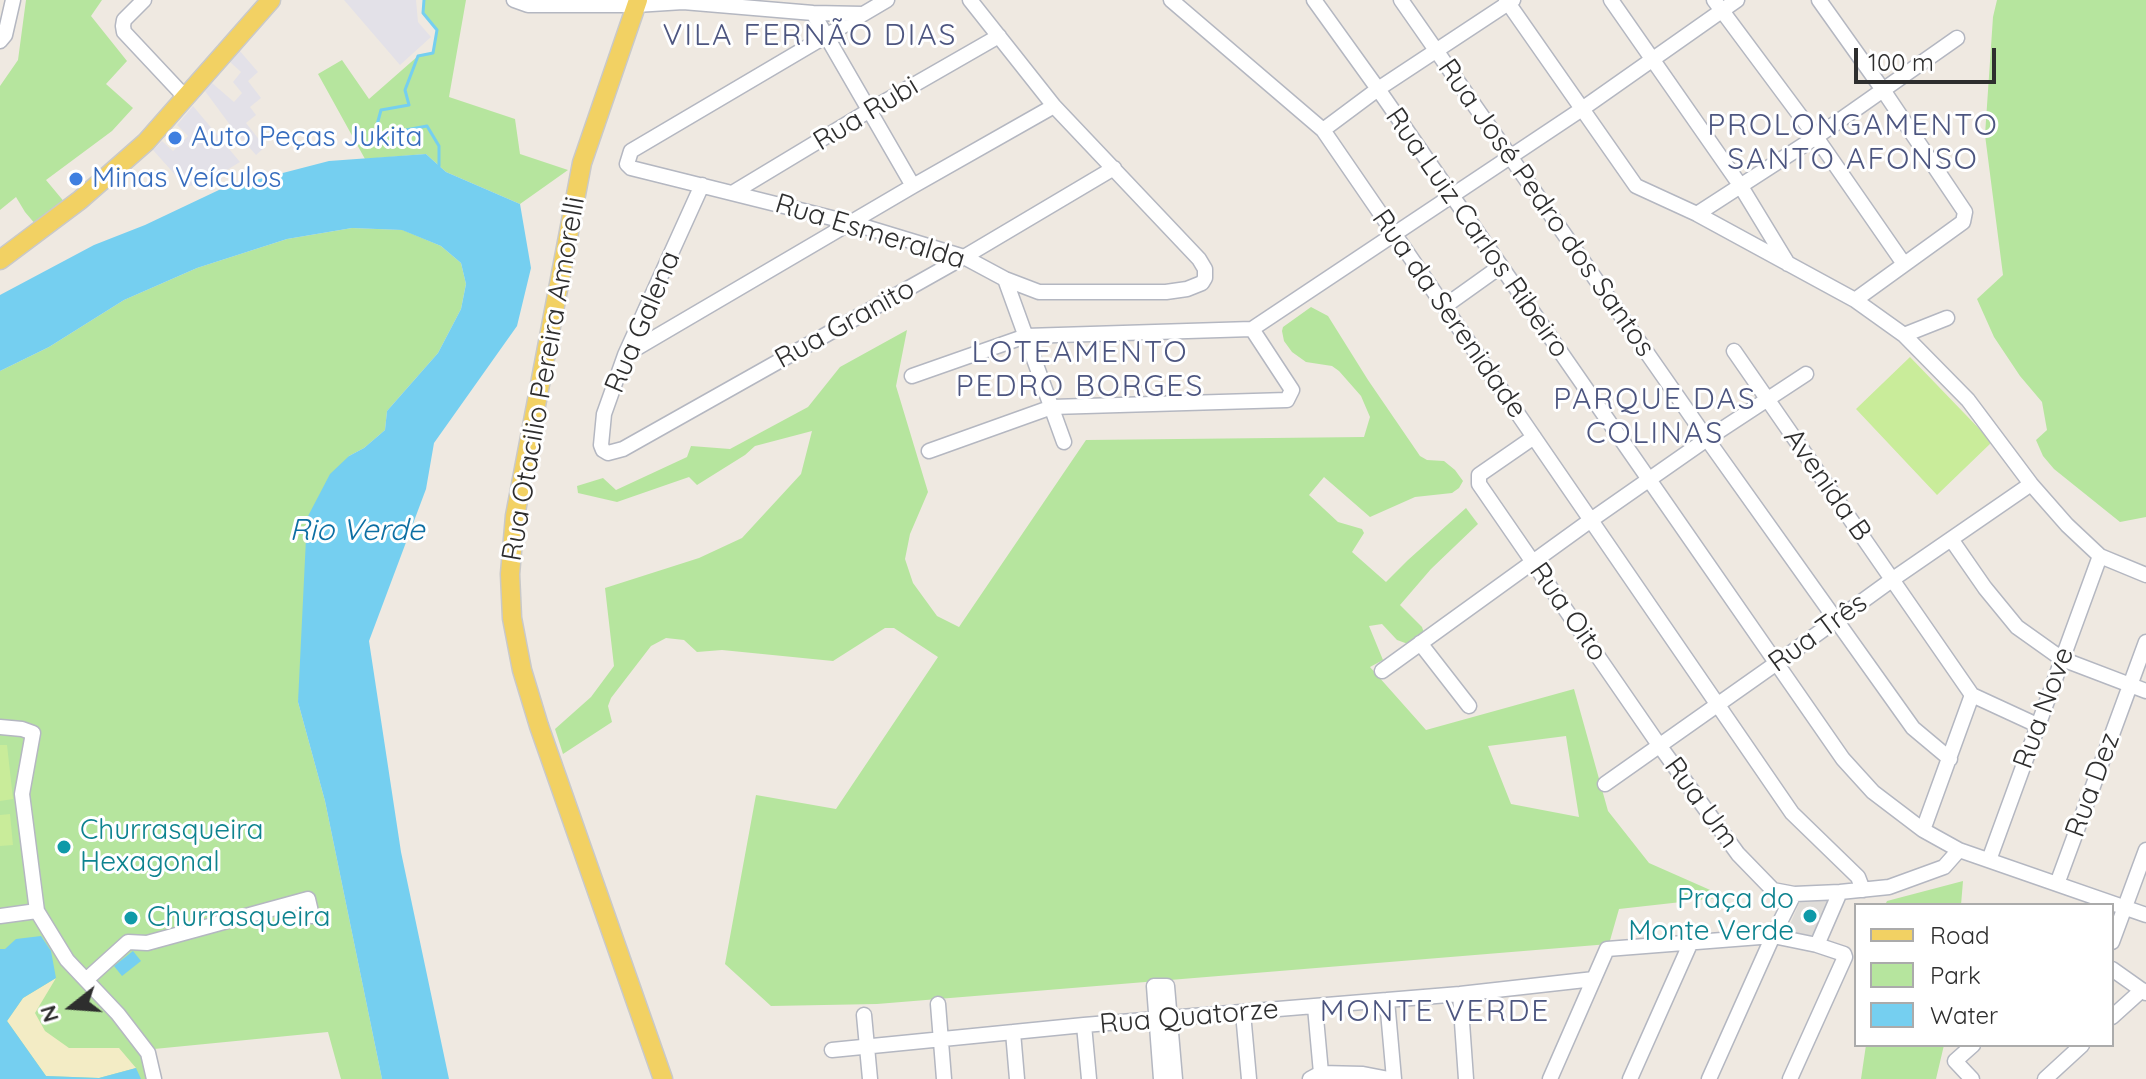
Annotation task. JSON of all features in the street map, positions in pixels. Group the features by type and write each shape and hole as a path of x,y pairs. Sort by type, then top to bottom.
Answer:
{"main road":[{"name":"Rua Otacilio Pereira Amorelli","path":"637,2 582,163 515,516 510,574 512,618 530,698 663,1079"},
{"path":"0,260 114,172 154,134 264,3"}],"street":[{"path":"0,41 5,35 13,0"},
{"path":"144,0 124,20 124,32 185,97"},
{"path":"514,0 528,5 684,1 813,13 863,14"},
{"path":"827,36 887,0"},
{"path":"970,0 1054,106 1114,168"},
{"name":"Rua da Serenidade","path":"1171,0 1323,130 1792,813 1858,877 1863,890"},
{"name":"Rua Luiz Carlos Ribeiro","path":"1314,0 1843,759 1873,792 1923,830 1959,850 1989,860"},
{"name":"Rua José Pedro dos Santos","path":"1401,0 1913,728 1950,759"},
{"path":"1611,0 1740,185 1788,264"},
{"path":"912,376 1026,336 1252,329 1582,109 1652,59 1718,5 1737,0"},
{"path":"1819,0 1965,212 1963,222 1855,300"},
{"path":"1323,130 1509,1 1636,186 1697,214 1855,300 1904,335 1968,400 2031,484 2067,525 2100,556 2146,575"},
{"path":"1718,5 1816,137 1904,264"},
{"path":"813,13 913,186"},
{"name":"Rua Esmeralda","path":"827,36 631,151 627,164 631,168 852,223 964,257 1005,279 1044,293 1166,292 1202,283 1205,269 1199,259 1114,168"},
{"name":"Rua Rubi","path":"734,192 999,36"},
{"path":"1697,214 1816,137 1957,38"},
{"path":"625,355 1054,106"},
{"name":"Rua Granito","path":"614,453 964,257 1114,168"},
{"name":"Rua Galena","path":"614,453 603,450 600,439 604,414 625,355 702,185"},
{"path":"1445,306 1501,266"},
{"path":"1005,279 1064,442"},
{"path":"1904,335 1947,318"},
{"path":"929,451 1052,407 1287,400 1292,390 1252,329"},
{"name":"Avenida B","path":"1734,351 1972,695"},
{"path":"1382,671 1591,520 1806,374"},
{"name":"Rua Oito","path":"1534,437 1479,475 1479,484 1659,745"},
{"name":"Rua Três","path":"1605,784 2031,484"},
{"path":"1951,539 2017,627 2062,659 2146,691"},
{"name":"Rua Nove","path":"1989,860 2100,556"},
{"name":"Rua Dez","path":"2057,884 2146,642"},
{"path":"1420,643 1469,706"},
{"path":"1923,830 1972,695 2037,725"},
{"path":"0,727 33,733 22,794 37,911 67,960 118,1014 148,1053 154,1079"},
{"name":"Rua Um","path":"1659,745 1738,854 1773,890 1794,894 1889,887 1944,867 1959,850"},
{"path":"2114,937 2146,850"},
{"path":"1989,860 2113,903"},
{"path":"1817,945 1840,892"},
{"path":"1709,1079 1794,894"},
{"path":"86,980 128,942 147,943 308,899 312,916"},
{"path":"2114,903 2146,915"},
{"path":"0,916 37,911"},
{"path":"1550,1079 1607,949 1773,936 1817,945 1845,957 1790,1079"},
{"path":"1630,1079 1691,942"},
{"path":"2114,970 2144,992 2114,1015"},
{"name":"Rua Quatorze","path":"832,1050 1084,1025 1460,994 1594,979"},
{"path":"1460,994 1466,1079"},
{"path":"1315,1007 1315,1076 1363,1074 1392,1079 1387,1000"},
{"path":"938,1004 944,1079"},
{"path":"1243,1013 1249,1079"},
{"path":"864,1015 870,1079"},
{"path":"1161,1079 1163,1019"},
{"path":"1163,1019 1175,1079"},
{"path":"1084,1025 1089,1079"},
{"path":"1013,1032 1017,1079"},
{"path":"1971,1047 1955,1061 1972,1079"},
{"path":"2045,1079 2080,1047"}],"shaded area":[{"path":"344,0 416,0 418,22 431,37 400,65"},
{"path":"239,50 258,72 248,81 261,98 250,107 256,115 246,123 265,147 256,155 205,91 212,83 234,102 242,93 233,82 241,72 229,61"},
{"path":"193,106 240,162 209,181 186,187 153,150 162,141 173,151 188,136 177,125"},
{"name":"Praça do Monte Verde","path":"1831,898 1813,938 1788,934 1801,899"}],"green space":[{"path":"26,0 102,0 91,16 127,61 106,84 133,108 112,131 46,180 66,204 36,225 16,197 0,210 0,86 18,60"},
{"path":"424,0 466,0 449,97 515,119 520,154 568,170 520,204 446,172 426,154 365,159 318,74 342,60 369,99 418,56 433,53 437,30 423,13"},
{"path":"1997,0 2146,0 2146,517 2120,522 2054,469 2043,456 2036,440 2047,430 2042,402 1994,337 1977,299 2003,275 1985,135 1993,17"},
{"path":"352,228 403,230 441,246 461,263 466,284 461,309 438,353 387,411 385,430 349,456 298,702 325,801 382,1079 341,1079 328,1032 154,1049 161,1079 0,1079 0,371 49,347 124,300 197,268 287,239"},
{"path":"1311,307 1328,316 1420,456 1427,460 1444,461 1463,481 1452,493 1415,497 1370,517 1324,477 1309,495 1338,522 1362,529 1364,533 1352,552 1386,582 1466,508 1478,524 1431,569 1400,605 1424,633 1408,644 1397,640 1382,624 1369,626 1383,660 1370,667 1426,730 1574,689 1608,811 1649,863 1726,897 1619,909 1609,944 877,1004 771,1006 725,964 756,795 836,809 938,657 894,628 885,628 833,661 722,650 697,652 684,640 666,638 651,646 611,698 608,706 612,722 563,754 555,729 591,697 614,666 605,588 699,558 742,538 801,474 812,431 755,446 697,485 689,477 617,502 578,493 577,486 603,478 616,490 687,457 691,446 730,449 808,407 840,367 907,330 896,386 928,492 910,534 905,559 913,583 937,616 959,627 1086,440 1364,437 1370,417 1361,396 1332,366 1306,362 1292,352 1284,341 1283,327","holes":["1566,736 1579,817 1511,804 1488,746"]},
{"path":"1910,357 1992,442 1937,495 1856,409"},
{"path":"0,745 7,745 13,799 0,801"},
{"path":"10,814 13,845 0,846 0,815"},
{"path":"1963,881 1961,903 1887,901"},
{"path":"1866,1047 1944,1047 1936,1079 1861,1079"}],"sand":[{"path":"56,978 35,1013 45,1031 69,1048 119,1048 136,1068 99,1078 46,1076 7,1021 23,998"}],"water":[{"name":"Rio Verde","path":"426,154 446,172 520,204 531,268 517,326 434,443 426,489 369,641 401,852 449,1079 382,1079 325,801 298,702 307,518 330,474 385,430 387,411 438,353 461,309 466,284 461,263 441,246 402,230 352,228 287,239 197,268 124,300 49,347 0,371 0,295 94,245 221,189 329,161"},
{"path":"41,936 51,951 56,978 23,998 7,1021 46,1076 99,1078 136,1068 141,1079 0,1079 0,949 5,949 16,939"},
{"path":"133,951 141,961 122,976 114,966"}],"waterway":[{"path":"424,0 423,13 437,30 433,53 418,56 405,90 409,105 381,110 374,136 427,126 439,146 439,166"}],"place":[{"name":"Auto Peças Jukita","path":"175,138"},
{"name":"Minas Veículos","path":"76,179"},
{"name":"Churrasqueira Hexagonal","path":"64,847"},
{"name":"Praça do Monte Verde","path":"1810,916"},
{"name":"Churrasqueira","path":"131,918"}],"district":[{"name":"VILA FERNÃO DIAS","path":"810,36"},
{"name":"PROLONGAMENTO SANTO AFONSO","path":"1853,143"},
{"name":"LOTEAMENTO PEDRO BORGES","path":"1080,370"},
{"name":"PARQUE DAS COLINAS","path":"1655,417"},
{"name":"MONTE VERDE","path":"1435,1012"}]}
